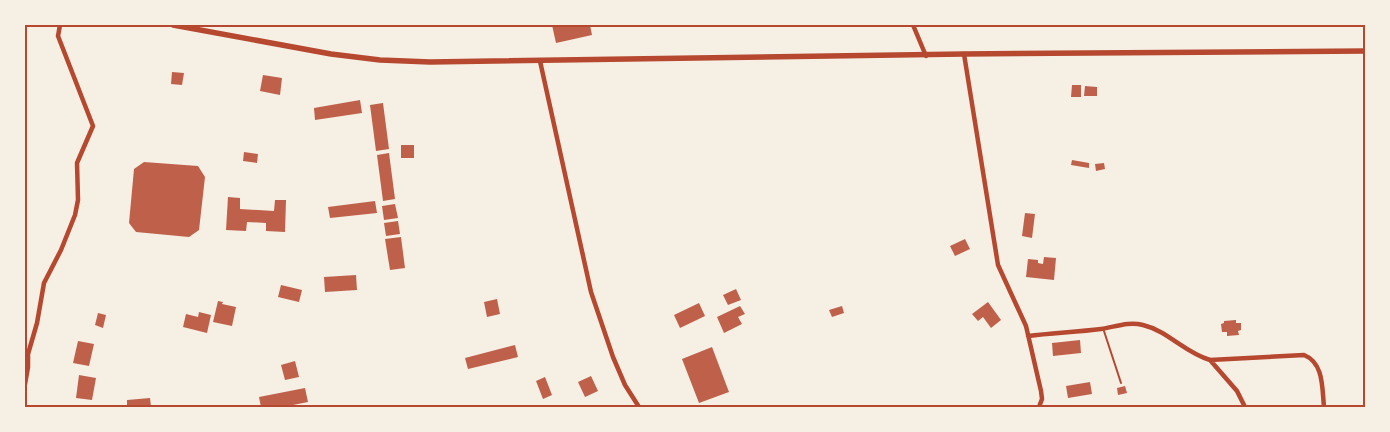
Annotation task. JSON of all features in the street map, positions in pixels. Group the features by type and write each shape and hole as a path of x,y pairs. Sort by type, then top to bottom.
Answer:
{"street":[{"path":"25,384 28,354 37,323 44,283 61,250 74,215 78,200 77,162 92,126 58,36 60,25"},
{"path":"173,25 331,54 380,60 430,62 964,54 1365,51"},
{"path":"913,25 926,56"},
{"path":"964,54 998,265 1026,326 1041,391 1042,399 1039,407"},
{"path":"540,60 591,292 613,357 625,385 638,407"},
{"path":"1028,336 1103,328 1124,323 1142,324 1159,331 1198,356 1210,360 1304,355 1312,358 1318,365 1324,407"},
{"path":"1210,360 1237,391 1245,407"}],"lane":[{"path":"1103,328 1120,383"}],"building":[{"path":"552,25 590,25 592,35 556,43"},
{"path":"172,72 184,73 182,85 171,84"},
{"path":"263,75 282,78 280,95 260,91"},
{"path":"1072,85 1081,85 1081,97 1071,97"},
{"path":"1085,86 1097,87 1097,96 1084,96"},
{"path":"360,100 362,113 315,120 314,108"},
{"path":"383,103 389,149 376,151 370,105"},
{"path":"401,145 414,145 414,158 401,158"},
{"path":"244,152 258,154 257,163 243,161"},
{"path":"389,153 395,199 383,201 377,155"},
{"path":"1072,160 1089,163 1089,168 1071,165"},
{"path":"144,162 198,166 205,177 199,230 189,237 136,232 129,223 134,169"},
{"path":"1104,163 1105,169 1096,171 1095,164"},
{"path":"228,197 240,198 240,209 274,211 275,200 286,200 285,232 266,231 266,223 247,222 246,231 226,230"},
{"path":"375,201 377,213 330,218 328,207"},
{"path":"395,204 398,218 384,220 382,206"},
{"path":"1025,213 1035,214 1032,238 1022,236"},
{"path":"398,221 400,234 386,236 384,223"},
{"path":"401,237 405,268 390,270 385,239"},
{"path":"965,239 970,249 955,256 950,246"},
{"path":"1044,257 1056,258 1054,280 1026,277 1028,259 1038,260 1038,263 1043,264"},
{"path":"356,275 357,290 325,292 324,277"},
{"path":"281,285 302,290 299,302 278,297"},
{"path":"736,289 741,300 728,305 723,295"},
{"path":"497,299 500,314 487,317 484,302"},
{"path":"218,301 223,302 222,304 236,307 232,326 213,322"},
{"path":"988,302 1001,320 991,328 983,317 978,321 972,314"},
{"path":"699,303 705,316 680,328 674,315"},
{"path":"740,306 745,314 738,317 742,324 724,333 717,317"},
{"path":"842,306 844,313 832,317 829,310"},
{"path":"199,312 211,315 207,333 183,327 186,314 198,317"},
{"path":"98,313 106,315 103,328 95,325"},
{"path":"1236,320 1236,323 1241,323 1241,330 1238,331 1239,335 1227,336 1227,332 1222,332 1221,324 1224,321"},
{"path":"1080,340 1081,353 1053,356 1052,343"},
{"path":"78,341 94,344 89,366 73,363"},
{"path":"515,345 518,357 468,369 465,358"},
{"path":"712,347 729,392 699,403 682,359"},
{"path":"295,361 299,377 285,380 281,365"},
{"path":"79,375 96,378 92,400 76,398"},
{"path":"591,376 598,391 585,397 578,382"},
{"path":"545,377 552,395 543,399 536,381"},
{"path":"1090,382 1092,394 1068,398 1066,386"},
{"path":"1125,386 1127,393 1118,395 1117,388"},
{"path":"305,388 308,402 283,407 261,407 259,397"},
{"path":"150,398 151,407 127,407 127,400"}]}
